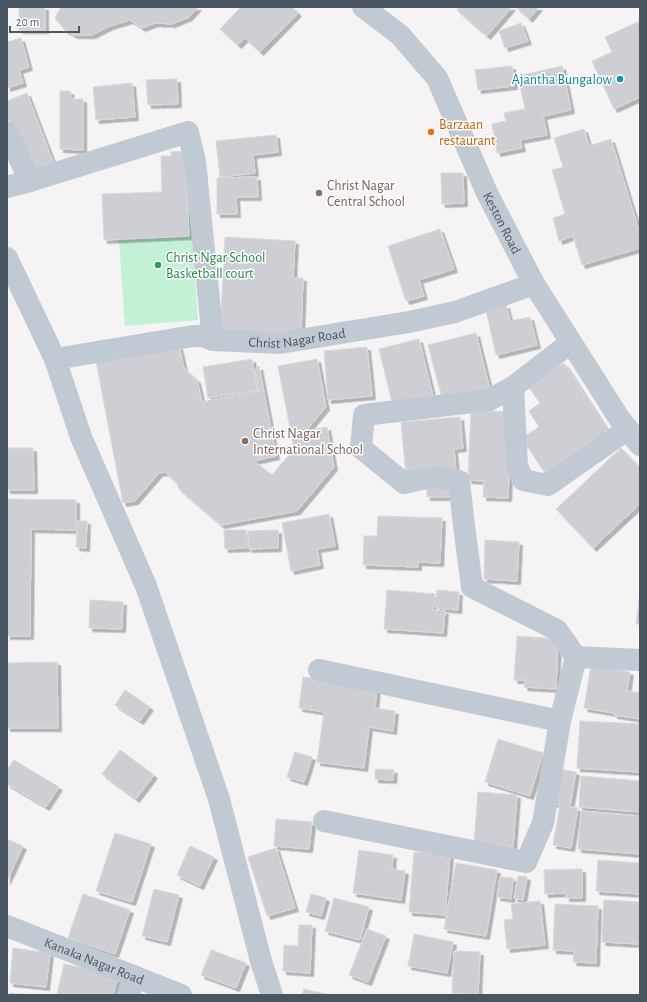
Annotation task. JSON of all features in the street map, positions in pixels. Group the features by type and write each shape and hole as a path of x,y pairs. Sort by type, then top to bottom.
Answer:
{"street":[{"name":"Keston Road","path":"363,7 400,35 437,78 487,193 534,284 570,343 634,437"},
{"path":"7,132 30,181"},
{"path":"7,187 188,132 195,161 212,340"},
{"path":"7,258 55,359 81,437 146,586 217,791 261,961 272,995"},
{"name":"Christ Nagar Road","path":"55,359 193,336 202,336 212,340 280,342 410,322 455,312 534,284"},
{"path":"324,822 526,862 544,823 560,721 576,657 557,630 472,587 459,481 445,477 421,479 404,484 361,448 364,415 489,400 514,387 570,343"},
{"path":"514,387 517,465 523,480 548,485 634,437"},
{"path":"576,657 640,660"},
{"path":"319,670 560,721"},
{"name":"Kanaka Nagar Road","path":"7,926 132,986 182,995"}],"green space":[{"name":"Christ Ngar School Basketball court","path":"117,211 190,211 198,320 125,326"}],"building":[{"path":"19,7 45,7 45,30 19,30"},
{"path":"61,7 198,7 189,17 172,24 155,23 142,28 130,20 110,26 92,35 74,35 65,30 55,18"},
{"path":"241,7 292,7 298,13 260,52 245,38 238,45 220,29"},
{"path":"459,7 512,7 487,36 457,10"},
{"path":"516,7 539,7 529,19"},
{"name":"Ajantha Bungalow","path":"640,21 640,97 614,109 592,61 612,52 605,37"},
{"path":"521,23 528,41 505,48 499,31"},
{"path":"21,38 29,67 19,70 23,83 7,88 7,42"},
{"path":"512,66 514,86 478,90 475,70"},
{"path":"562,66 571,110 543,116 547,135 520,140 522,148 497,153 492,124 506,121 504,113 525,109 518,76"},
{"path":"177,79 178,104 148,105 146,80"},
{"path":"132,83 135,117 96,120 93,87"},
{"path":"60,91 70,91 71,99 83,99 83,150 60,149"},
{"path":"27,93 53,162 28,171 7,115 7,101"},
{"path":"584,129 589,146 611,139 640,234 640,248 582,265 573,236 559,241 553,218 565,214 552,170 563,167 554,138"},
{"path":"276,135 278,152 253,155 255,173 220,177 216,141"},
{"path":"185,151 189,236 104,240 102,194 162,192 161,156 171,156 171,152"},
{"path":"441,173 463,173 464,203 442,204"},
{"path":"257,177 258,197 236,197 237,214 217,214 217,178"},
{"path":"440,229 454,269 419,280 424,296 406,301 388,246"},
{"path":"225,237 295,241 293,278 303,278 301,336 220,332"},
{"path":"506,305 510,321 530,317 537,345 496,355 486,310"},
{"path":"476,333 490,390 443,402 428,345"},
{"path":"419,339 433,396 393,406 379,349"},
{"path":"179,346 184,368 197,380 202,402 259,391 255,370 259,366 276,456 254,461 272,475 294,449 278,366 317,359 326,407 306,431 327,427 334,467 297,511 221,525 179,489 177,483 165,472 159,473 135,501 123,503 96,361"},
{"path":"367,347 372,396 328,400 324,351"},
{"path":"252,359 257,390 208,398 203,367"},
{"path":"564,363 612,437 548,478 522,438 539,427 529,411 540,403 528,386"},
{"path":"471,410 512,412 508,498 483,497 484,481 468,480"},
{"path":"460,417 463,448 454,449 456,471 406,476 401,422"},
{"path":"7,448 33,448 34,490 7,490"},
{"path":"621,448 640,468 640,504 593,548 556,509"},
{"path":"427,480 453,480 453,497 427,497"},
{"path":"7,499 76,500 76,530 31,529 30,636 7,636"},
{"path":"329,514 335,546 317,549 320,565 291,571 282,523"},
{"path":"378,516 442,518 440,563 418,562 418,567 363,565 364,536 377,536"},
{"path":"78,521 87,521 86,548 76,547"},
{"path":"224,530 246,530 247,548 225,549"},
{"path":"278,530 278,548 249,549 248,531"},
{"path":"485,540 519,542 517,581 484,579"},
{"path":"387,590 435,594 433,610 445,611 443,633 384,629"},
{"path":"437,590 459,592 458,610 436,608"},
{"path":"640,593 640,624 636,624"},
{"path":"90,600 123,602 122,629 89,628"},
{"path":"517,636 558,639 556,689 524,687 525,680 514,680"},
{"path":"57,662 58,728 7,728 7,663"},
{"path":"591,666 630,672 627,691 640,693 640,719 584,708"},
{"path":"303,677 377,687 375,708 395,711 393,731 369,727 364,768 317,762 324,712 299,708"},
{"path":"125,690 150,707 140,721 115,705"},
{"path":"580,721 640,724 640,772 577,768"},
{"path":"498,739 543,753 530,796 485,782"},
{"path":"120,750 154,775 136,799 102,774"},
{"path":"295,752 312,757 304,782 287,777"},
{"path":"14,760 59,787 46,807 7,784 7,770"},
{"path":"375,769 394,770 393,780 375,779"},
{"path":"558,769 576,772 570,807 578,808 571,848 553,845 560,805 552,803"},
{"path":"581,776 640,781 640,812 579,807"},
{"path":"478,792 517,795 513,847 474,843"},
{"path":"581,811 640,816 640,854 578,849"},
{"path":"276,819 312,822 309,849 274,846"},
{"path":"115,833 151,844 132,902 96,891"},
{"path":"7,839 23,846 7,881"},
{"path":"190,846 214,857 200,886 177,875"},
{"path":"276,848 295,908 267,916 248,857"},
{"path":"359,850 393,855 392,869 405,871 401,900 353,893"},
{"path":"414,852 450,855 445,915 409,912"},
{"path":"598,860 640,863 640,894 596,891"},
{"path":"456,863 497,870 486,936 444,929"},
{"path":"582,869 582,898 566,898 566,893 545,894 544,870"},
{"path":"518,876 527,877 523,900 514,898"},
{"path":"500,877 513,878 511,899 497,897"},
{"path":"154,889 179,895 167,942 142,936"},
{"path":"83,894 130,910 115,954 68,938"},
{"path":"311,894 326,898 321,916 306,912"},
{"path":"334,898 369,907 360,940 325,931"},
{"path":"604,900 640,902 640,944 602,942"},
{"path":"540,901 545,945 507,949 504,920 513,919 511,904"},
{"path":"555,904 598,906 596,963 573,962 574,951 553,950"},
{"path":"299,925 312,925 310,973 283,971 284,945 298,946"},
{"path":"367,929 386,936 368,982 349,975"},
{"path":"414,934 453,942 447,973 408,966"},
{"path":"13,948 50,953 46,987 10,983"},
{"path":"211,950 246,963 236,988 201,975"},
{"path":"454,951 480,952 478,995 452,993"},
{"path":"64,964 118,975 113,995 57,995"},
{"path":"304,989 330,995 302,995"},
{"path":"10,993 30,995 10,995"}],"place":[{"name":"Ajantha Bungalow","path":"620,79"},
{"name":"Barzaan restaurant","path":"431,132"},
{"name":"Christ Nagar Central School","path":"319,193"},
{"name":"Christ Ngar School Basketball court","path":"158,265"},
{"name":"Christ Nagar International School","path":"245,441"}]}
